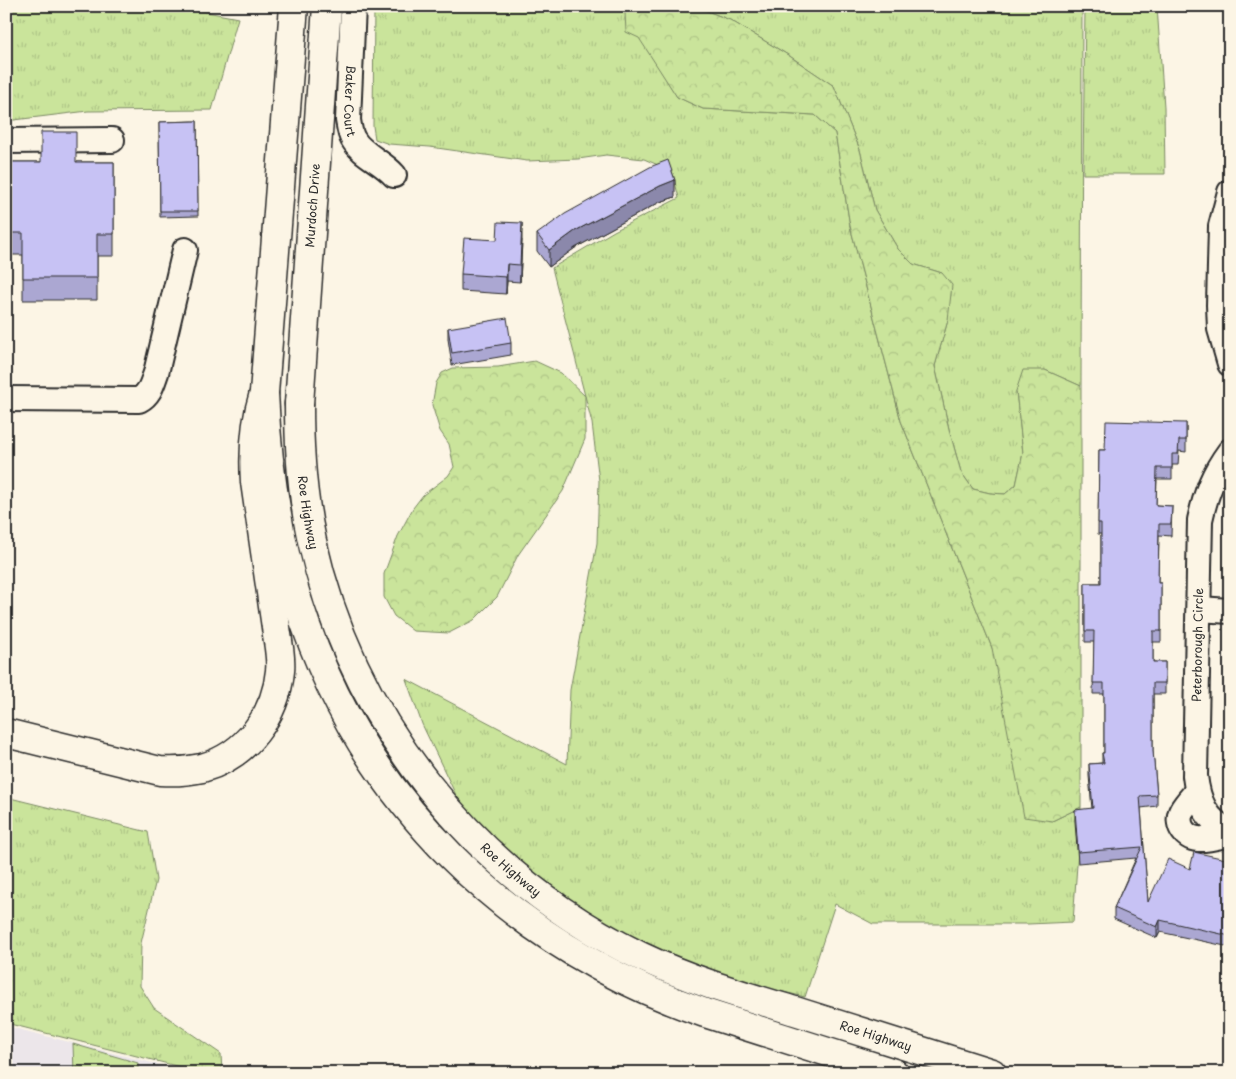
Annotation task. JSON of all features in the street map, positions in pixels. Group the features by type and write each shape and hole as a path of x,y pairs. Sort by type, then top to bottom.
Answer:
{"main road":[{"path":"294,6 264,393 268,463 290,574 307,628 329,681 371,756 404,803 441,846 482,886 527,922 575,954 625,981 669,1000 894,1073"},
{"name":"Murdoch Drive","path":"299,404 328,6"},
{"path":"6,733 160,771 182,772 204,768 224,759 242,747 258,731 270,712 277,692 280,670 279,648 254,465 257,415 264,393"},
{"name":"Roe Highway","path":"299,404 303,486 312,540 326,592 345,644 368,693 395,740 427,785 482,845 523,882 567,914 614,942 663,966 714,986 992,1073"}],"street":[{"name":"Baker Court","path":"353,6 348,120 352,138 364,152 388,168 394,175"},
{"path":"6,141 112,140"},
{"path":"1230,192 1221,226 1218,305 1220,329 1230,364"},
{"path":"6,399 139,400 145,396 150,390 156,373 185,250"},
{"name":"Peterborough Circle","path":"1230,451 1217,469 1205,496 1200,520 1195,776 1197,791 1203,809 1210,818 1230,833"},
{"path":"1199,609 1230,611"}],"shaded area":[{"path":"6,1026 192,1073 6,1073"}],"green space":[{"path":"6,6 175,6 238,18 212,110 88,111 6,121"},
{"path":"374,6 630,6 625,13 677,97 703,109 815,115 835,133 850,226 901,421 992,648 1052,821 1081,807 1073,922 1028,924 873,924 835,904 805,997 762,987 699,967 615,930 534,877 464,812 422,724 406,679 567,764 570,690 597,543 599,481 592,423 552,268 614,231 679,198 672,171 644,159 606,155 578,159 527,161 430,147 389,144 375,139 373,126"},
{"path":"630,6 694,6 730,20 788,55 834,86 860,150 875,210 898,249 913,264 942,273 952,285 948,320 935,366 961,472 973,489 1005,494 1016,485 1023,453 1016,391 1023,370 1045,370 1081,386 1081,807 1052,821 1024,817 992,648 901,421 850,226 835,133 815,115 703,109 677,97 639,38 626,32 625,13"},
{"path":"694,6 1082,6 1081,386 1045,370 1016,391 1023,453 1016,485 1005,494 973,489 961,472 935,366 948,320 942,273 913,264 898,249 875,210 860,150 834,86 788,55 730,20"},
{"path":"1085,6 1157,6 1164,107 1165,174 1083,174"},
{"path":"535,361 561,373 585,396 585,439 563,491 518,555 497,597 474,620 449,633 413,631 394,616 384,597 384,574 398,536 413,508 423,495 448,476 454,467 449,444 440,431 432,405 436,383 442,373 453,368 498,367"},
{"path":"6,797 148,832 156,880 141,943 140,986 154,1008 221,1054 222,1073 204,1073 6,1023"},
{"path":"73,1044 138,1063 138,1073 74,1073"}],"building":[{"path":"197,121 198,211 160,211 159,122"},
{"path":"41,132 76,132 76,162 114,162 114,234 97,234 97,278 23,278 23,233 6,233 6,162 41,162"},
{"path":"668,160 675,180 575,231 549,250 537,234 565,214 650,167"},
{"path":"498,222 522,223 520,265 507,264 506,277 461,274 464,238 497,240"},
{"path":"507,318 511,343 452,353 448,328"},
{"path":"1106,421 1186,423 1186,440 1179,440 1178,454 1172,454 1172,468 1157,468 1156,505 1172,506 1171,524 1159,524 1158,583 1161,583 1161,631 1153,631 1153,662 1165,662 1165,683 1153,683 1153,751 1157,795 1140,796 1148,902 1168,859 1190,869 1194,852 1230,860 1230,936 1160,920 1157,927 1114,908 1142,847 1078,852 1075,810 1093,808 1089,764 1104,763 1102,753 1104,753 1104,683 1093,683 1094,631 1085,631 1085,583 1101,583 1101,523 1098,523 1099,450 1105,450"}]}
